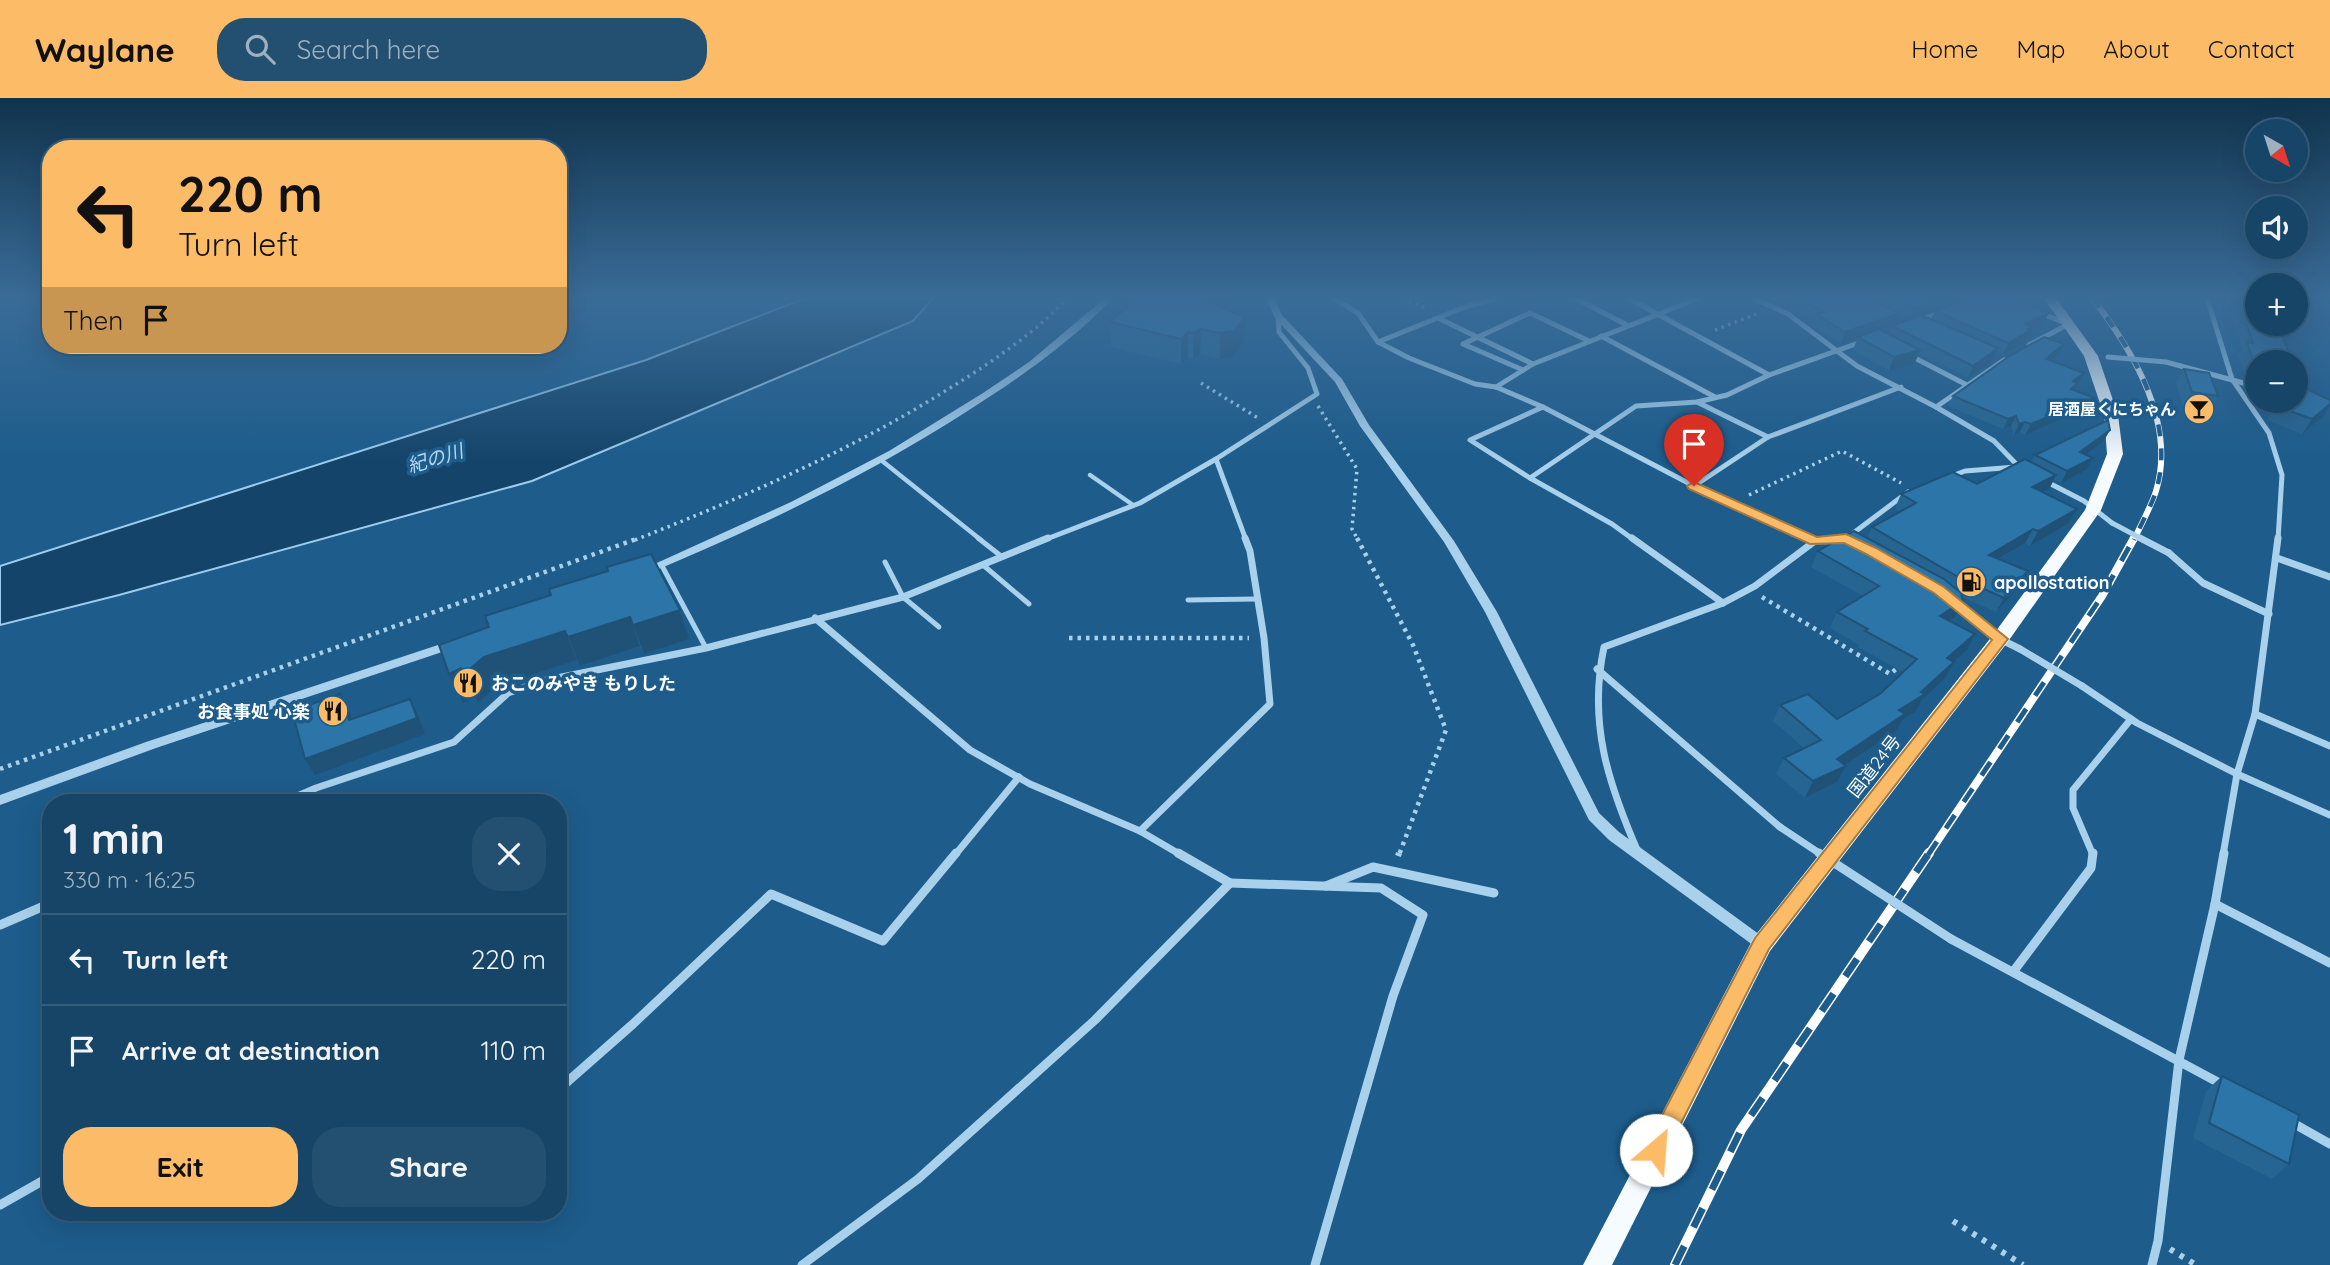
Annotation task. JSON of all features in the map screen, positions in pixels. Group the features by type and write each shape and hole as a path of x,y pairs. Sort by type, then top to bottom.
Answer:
{"highway":[{"name":"国道24号","path":"1597,1265 1762,944 2000,639 2093,510 2115,454 2111,415 2099,356 2096,352"}],"street":[{"path":"630,577 790,509 881,460 1034,363 1046,352"},
{"path":"302,794 454,742 508,694 542,681 706,649 815,618 903,597 1133,505 1216,459 1317,394 1308,368 1295,352"},
{"path":"1312,352 1339,381 1365,426 1449,541 1491,612 1594,816 1614,836 1661,872 1762,944"},
{"path":"1398,352 1475,384 1496,387 1543,407 1694,486 1815,541 1846,538 1902,495 1914,490"},
{"path":"1483,352 1523,370"},
{"path":"1510,352 1533,363"},
{"path":"1496,387 1533,363 1560,352"},
{"path":"1632,352 1715,397"},
{"path":"1728,352 1769,375"},
{"path":"1530,478 1636,406 1696,402 1727,395 1769,375 1832,352"},
{"path":"1838,352 1857,366 1901,387 1994,441 2017,467 2028,472"},
{"path":"1904,352 1965,384"},
{"path":"2152,1265 2158,1241 2179,1060 2215,904 2237,774 2255,714 2277,558 2282,475 2269,433 2232,379 2224,352"},
{"path":"1936,407 1965,384 2015,353"},
{"path":"1991,355 2003,360"},
{"path":"2099,356 2166,362 2245,383"},
{"path":"1694,486 1768,437 1901,387"},
{"path":"1696,402 1768,437"},
{"path":"1543,407 1470,440 1530,478 1612,524 1723,603"},
{"path":"1140,831 1269,704 1264,638 1250,551 1216,459"},
{"path":"1940,481 1965,471 2017,467"},
{"path":"2039,478 2084,500 2112,523 2169,554 2187,573 2216,593 2269,614"},
{"path":"1846,538 1854,543"},
{"path":"1639,853 1613,794 1600,741 1597,669 1604,647 1723,603 1749,589 1815,541"},
{"path":"2277,558 2329,576"},
{"path":"1949,598 2000,639 2131,719 2237,774 2330,815"},
{"path":"815,618 970,751 1019,777 1140,831 1230,883 1381,888 1423,915 1393,996 1315,1265"},
{"path":"0,800 151,745 464,641"},
{"path":"1597,669 1780,827 1951,939 2237,1092"},
{"path":"2255,714 2330,746"},
{"path":"2013,972 2091,868 2094,853 2073,808 2073,790 2131,719"},
{"path":"567,1082 771,894 883,941 1019,777"},
{"path":"1323,887 1373,867 1494,893"},
{"path":"802,1265 918,1179 1095,1020 1230,883"},
{"path":"2215,904 2330,963"},
{"path":"0,925 42,907"},
{"path":"2283,1118 2330,1144"},
{"path":"0,1205 42,1181"}],"lane":[{"path":"881,460 1001,556"},
{"path":"1090,475 1133,505"},
{"path":"886,562 903,597 939,627"},
{"path":"662,564 706,649"},
{"path":"983,565 1029,604"},
{"path":"1188,600 1256,599"}],"path":[{"path":"0,769 220,692 632,541 770,486 892,425 1005,352"},
{"path":"1201,383 1267,424"},
{"path":"1317,394 1316,403 1357,469 1352,529 1413,645 1446,730 1392,870"},
{"path":"1732,503 1842,451 1914,490"},
{"path":"1749,589 1890,674 1910,659"},
{"path":"1069,638 1264,638"},
{"path":"1953,1221 2023,1265"},
{"path":"2158,1241 2196,1265"}],"water":[{"name":"紀の川","path":"665,352 838,352 532,481 119,595 0,625 0,566"}],"building":[{"path":"1886,352 1911,352 1894,357"},
{"path":"1946,352 1992,352 1973,366"},
{"path":"2016,352 2054,352 2046,359 2084,373 2073,381 2078,383 2071,389 2094,398 2031,424 2019,424 2016,416 2008,419 1953,396"},
{"path":"2184,369 2209,373 2218,396 2192,392"},
{"path":"2308,390 2330,400 2330,404 2312,419 2295,413 2308,413"},
{"path":"2108,420 2110,430 2080,452 2093,458 2067,471 2035,455"},
{"path":"2025,459 2056,475 2032,487 2077,509 2038,531 2033,529 1989,555 2028,571 2004,598 1960,578 1872,527 1916,503 1901,494 1953,472 1977,484"},
{"path":"1854,531 1944,579 1961,593 1963,601 1940,616 1975,634 1947,658 1954,662 1921,692 1925,694 1899,710 1905,714 1837,759 1846,766 1813,781 1784,758 1821,740 1780,705 1808,694 1837,719 1880,694 1917,659 1865,631 1868,629 1837,612 1879,586 1818,551"},
{"path":"651,554 680,610 633,625 630,617 568,637 565,631 484,657 464,674 461,668 449,674 439,645 489,627 485,616 551,595 549,589 608,571 607,567"},
{"path":"340,694 349,720 410,699 417,718 305,759 292,711"},
{"path":"2222,1076 2299,1115 2289,1164 2209,1123"}],"railway":[{"path":"2129,352 2156,413 2161,465 2156,491 2134,540"},
{"path":"1928,855 2102,596 2134,538"},
{"path":"1675,1265 1741,1130 1929,853"}],"place":[{"name":"居酒屋くにちゃん","path":"2199,409"},
{"name":"apollostation","path":"1971,582"},
{"name":"おこのみやき もりした","path":"468,683"},
{"name":"お食事処 心楽","path":"333,711"}],"route":[{"path":"1656,1150 1762,944 1891,783 2000,639 1939,590 1846,538 1815,541 1694,486"}]}
